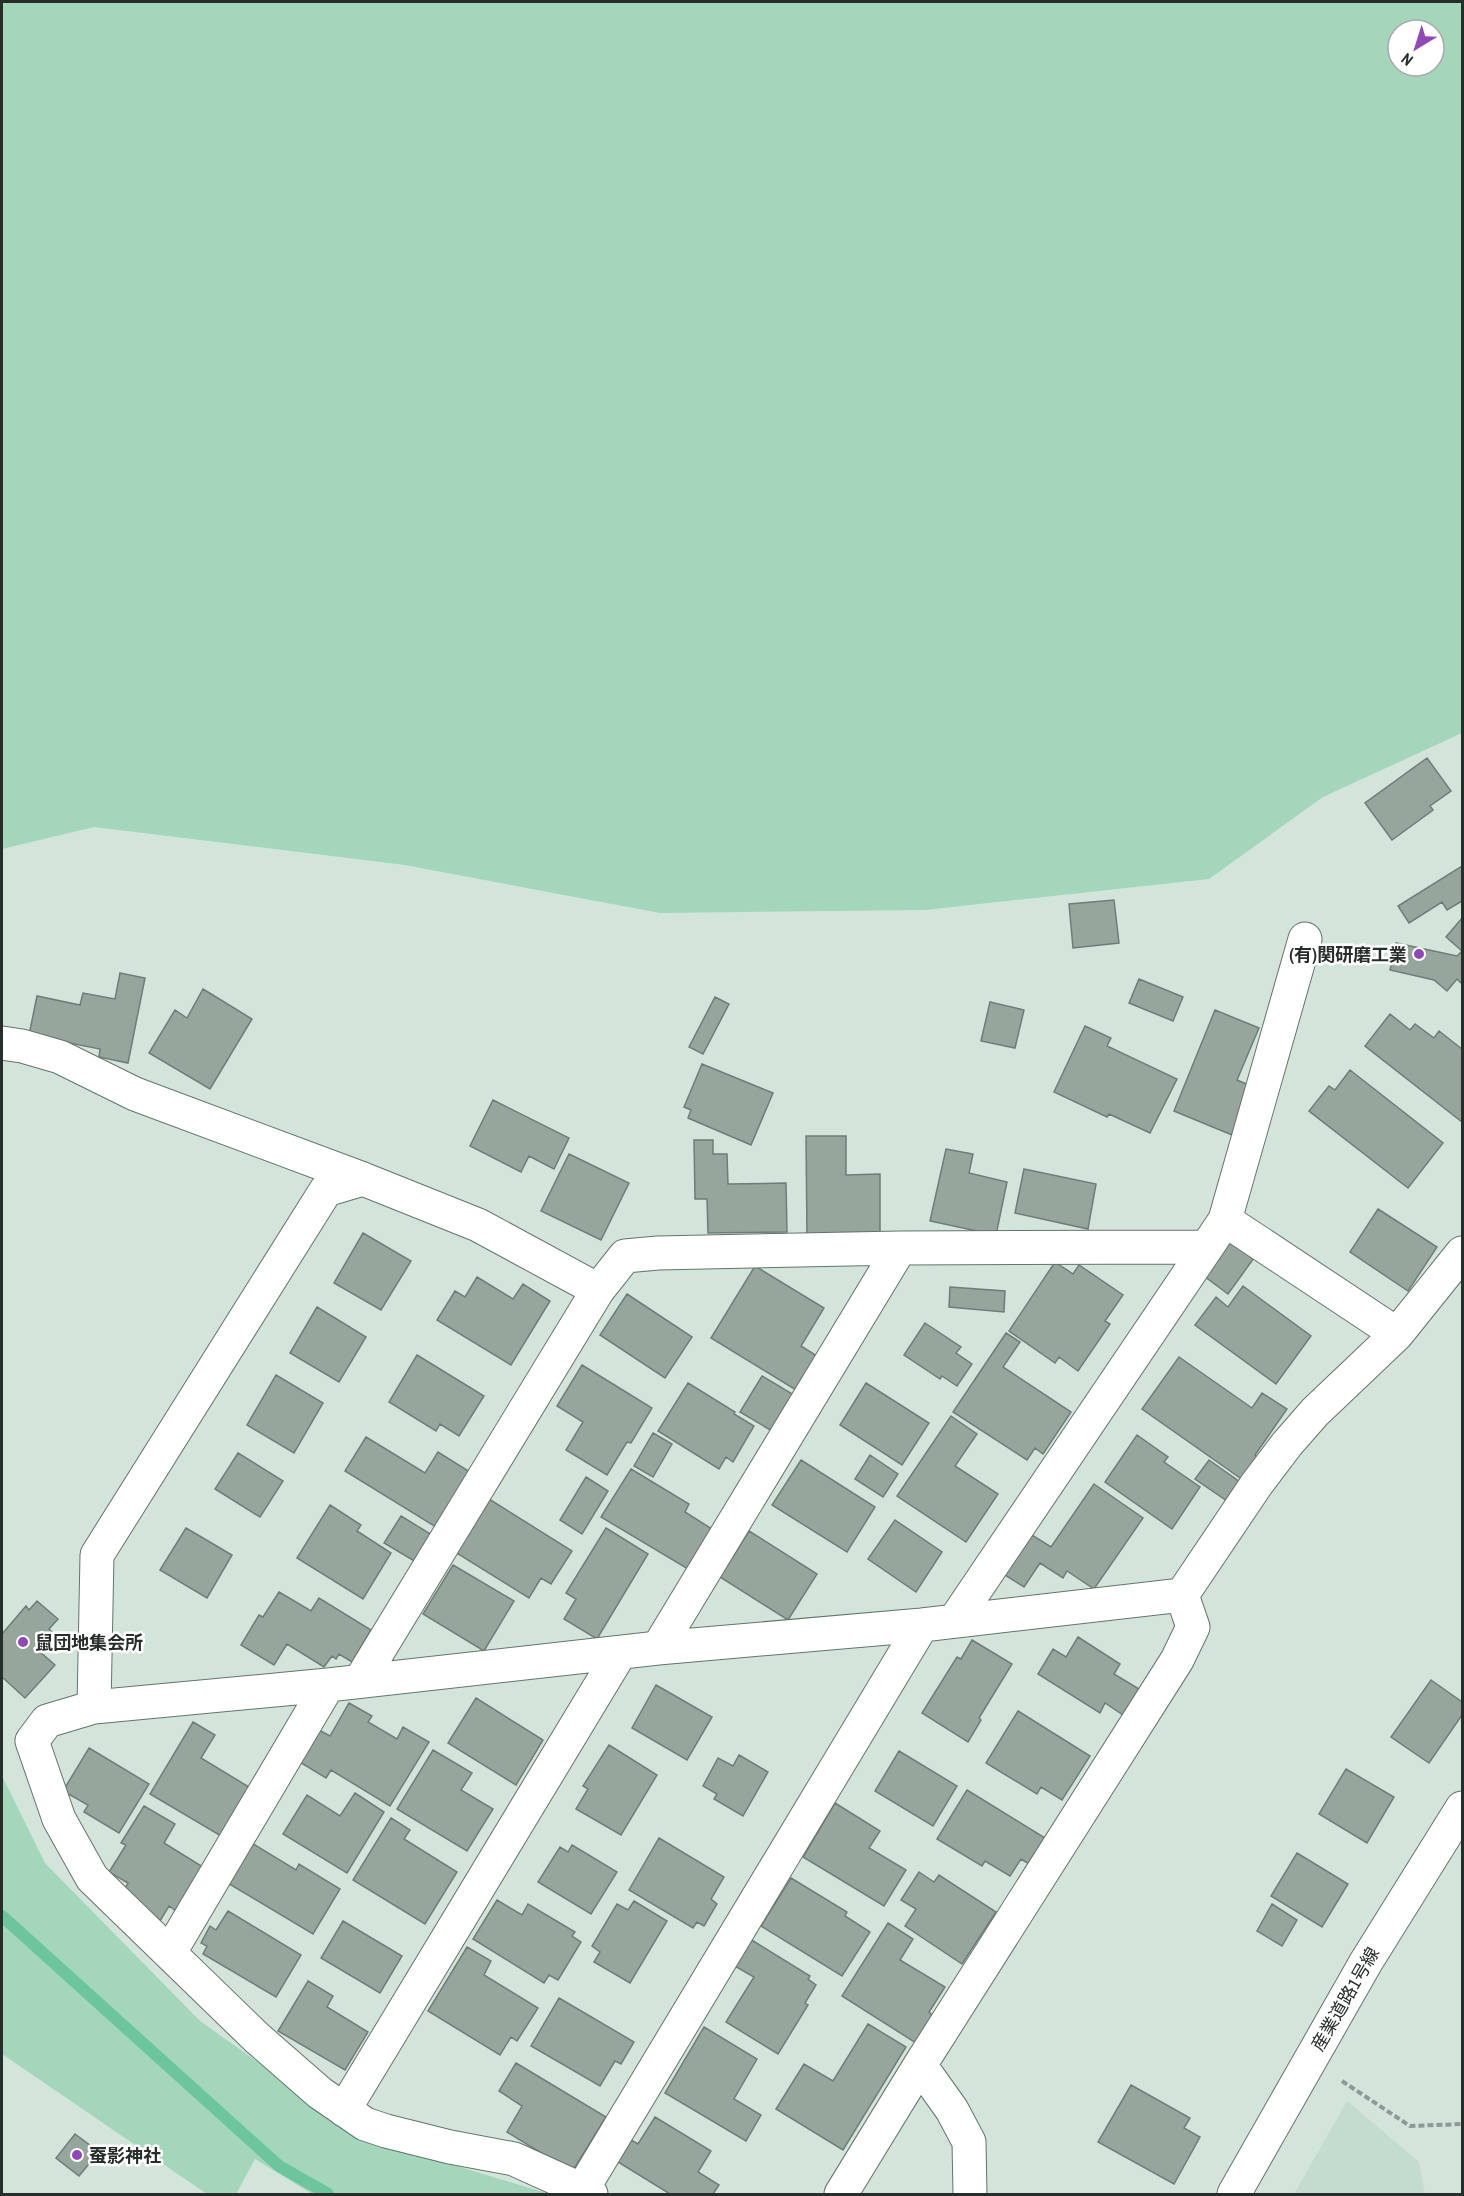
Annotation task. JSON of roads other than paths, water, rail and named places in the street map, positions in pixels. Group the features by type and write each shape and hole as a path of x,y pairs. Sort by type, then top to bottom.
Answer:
{"street":[{"path":"955,1620 1225,1220 1305,939"},
{"path":"2,1043 60,1057 135,1094 363,1179 477,1225 598,1290"},
{"path":"94,1707 97,1555 326,1190 363,1179"},
{"path":"1225,1220 1397,1334"},
{"path":"360,1681 598,1290 625,1256 658,1253 900,1248 1207,1247"},
{"path":"658,1647 900,1248"},
{"path":"922,1625 586,2192 514,2158 450,2147 386,2132 365,2124 320,2093 257,2038 92,1878 58,1819 32,1741 47,1721 94,1707 328,1685 658,1647 922,1625 1182,1595 1256,1485 1287,1444 1315,1412 1397,1334 1462,1253"},
{"path":"841,2194 920,2065 1177,1660 1193,1627 1182,1595"},
{"path":"344,2110 620,1653"},
{"path":"170,1952 328,1685"},
{"name":"産業道路1号線","path":"1234,2194 1366,1962 1462,1808"},
{"path":"920,2065 952,2110 969,2142 970,2194"}],"waterway":[{"path":"2,1916 279,2166 328,2194"}],"place":[{"name":"(有)関研磨工業","path":"1419,954"},
{"name":"鼠団地集会所","path":"23,1642"},
{"name":"蚕影神社","path":"77,2155"}]}
